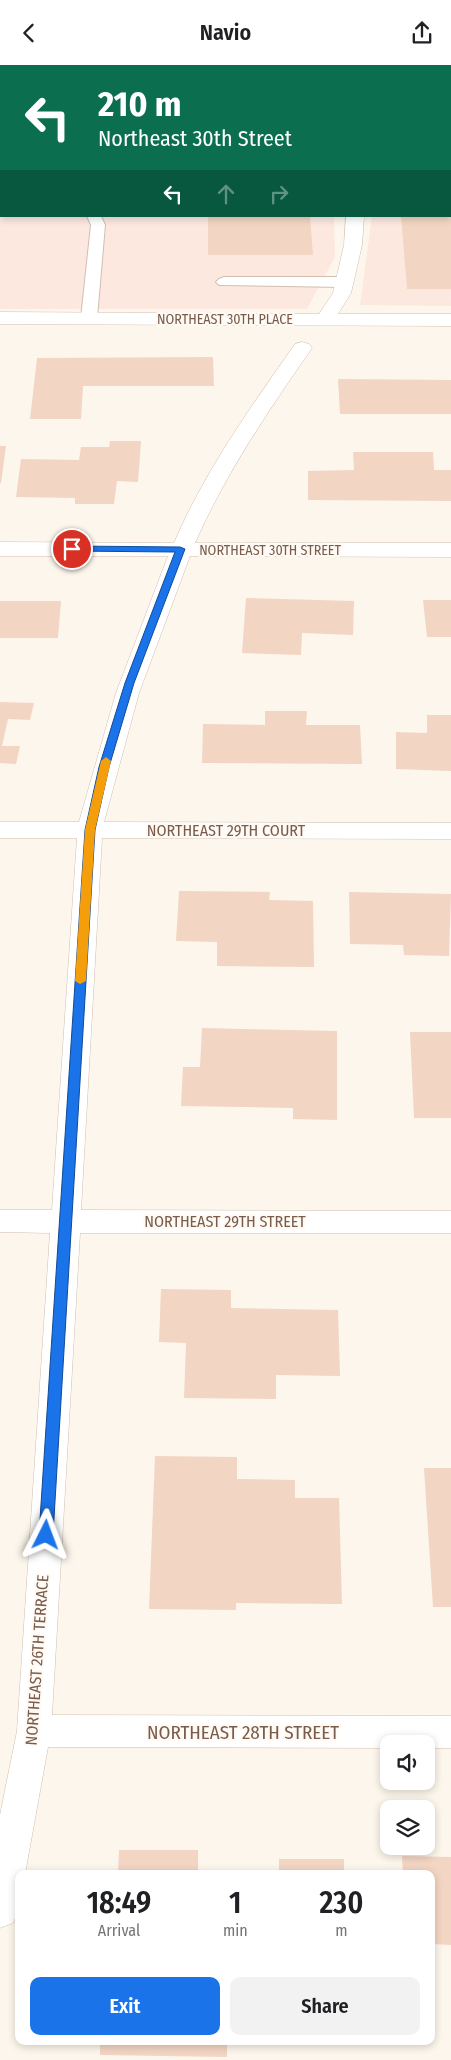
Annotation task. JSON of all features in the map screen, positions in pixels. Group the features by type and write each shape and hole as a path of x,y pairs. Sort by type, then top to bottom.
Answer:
{"street":[{"path":"325,319 342,293 352,245 355,217"},
{"name":"NORTHEAST 30TH PLACE","path":"0,319 451,320"},
{"name":"NORTHEAST 26TH TERRACE","path":"0,1910 34,1731 90,830 104,767 130,683 180,549 211,488 249,424 302,348"},
{"name":"NORTHEAST 30TH STREET","path":"0,549 451,550"},
{"name":"NORTHEAST 29TH COURT","path":"0,830 451,831"},
{"name":"NORTHEAST 29TH STREET","path":"0,1221 451,1222"},
{"name":"NORTHEAST 28TH STREET","path":"34,1731 451,1732"}],"lane":[{"path":"89,318 98,225 94,217"},
{"path":"224,282 344,282"}],"shaded area":[{"path":"0,217 334,217 335,257 307,309 0,309"},
{"path":"372,217 450,217 451,306 360,305"}],"building":[{"path":"208,217 310,217 313,255 208,255"},
{"path":"401,217 451,217 451,289 407,289"},
{"path":"213,357 214,386 83,386 81,419 30,419 37,358"},
{"path":"338,379 451,380 451,414 340,414"},
{"path":"110,441 141,441 138,482 117,481 114,504 75,504 75,498 16,497 21,459 79,460 81,447 109,447"},
{"path":"0,446 6,446 1,483 0,483"},
{"path":"353,452 433,452 434,470 451,470 451,501 308,500 308,471 354,470"},
{"path":"246,598 354,601 353,635 302,633 301,655 242,653"},
{"path":"423,600 451,600 451,637 427,637"},
{"path":"0,601 61,601 58,638 0,638"},
{"path":"0,702 34,703 30,720 8,719 2,746 20,746 16,764 0,763"},
{"path":"265,711 307,711 306,725 360,725 362,764 202,763 203,724 265,725"},
{"path":"427,715 451,715 451,771 396,769 396,732 427,733"},
{"path":"179,891 270,892 269,900 313,901 314,967 217,966 217,942 176,941"},
{"path":"349,892 451,894 449,956 404,955 403,945 350,944"},
{"path":"202,1028 337,1031 337,1120 293,1119 293,1108 181,1106 183,1067 200,1067"},
{"path":"410,1032 451,1032 451,1118 414,1118"},
{"path":"161,1289 231,1290 231,1308 338,1310 340,1376 276,1375 276,1399 184,1398 186,1343 159,1342"},
{"path":"155,1456 237,1457 237,1479 295,1480 295,1498 339,1498 342,1604 236,1603 236,1610 149,1609"},
{"path":"424,1468 451,1468 451,1607 433,1607"},
{"path":"119,1850 198,1850 198,1870 118,1870"},
{"path":"402,1856 451,1857 451,1945 435,1944 435,1870 403,1870"},
{"path":"279,1859 344,1859 344,1870 279,1870"},
{"path":"100,2045 227,2045 227,2057 100,2055"}],"slow traffic":[{"path":"80,981 90,830 106,761"}],"route":[{"path":"46,1535 90,830 104,767 130,683 180,549 72,549"}]}
